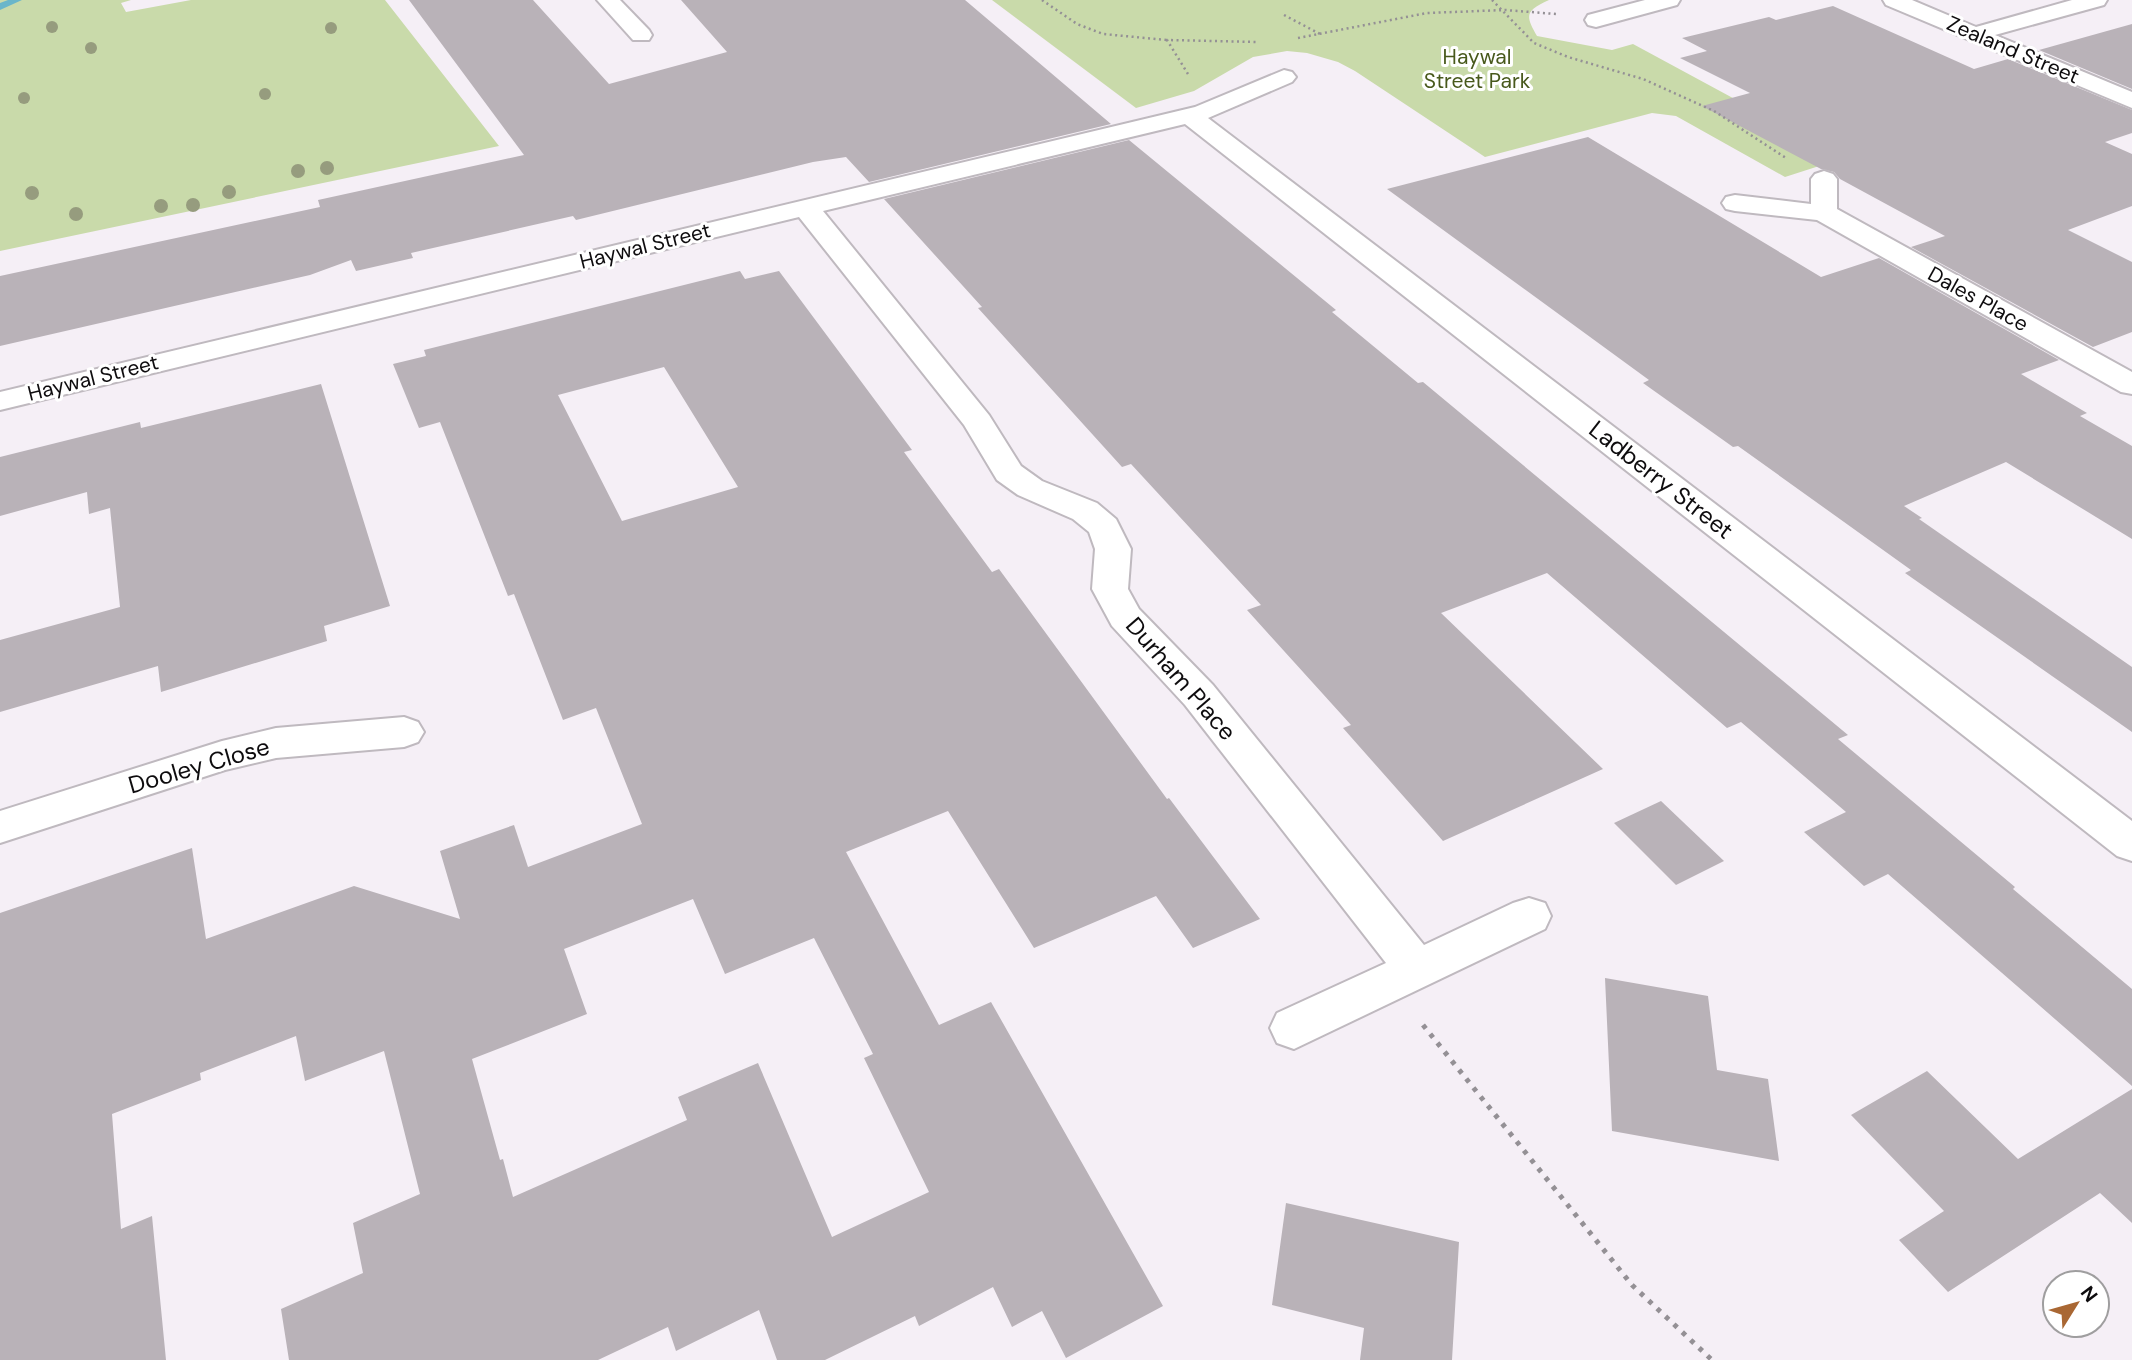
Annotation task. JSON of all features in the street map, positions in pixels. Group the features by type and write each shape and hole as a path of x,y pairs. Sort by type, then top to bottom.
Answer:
{"street":[{"path":"608,0 641,35"},
{"path":"1596,20 1669,0"},
{"name":"Zealand Street","path":"1894,0 2132,102"},
{"path":"1975,34 2096,0"},
{"name":"Haywal Street","path":"0,401 1190,116 1228,103 1284,77"},
{"name":"Ladberry Street","path":"1190,116 2132,844"},
{"path":"1824,179 1825,213"},
{"name":"Dales Place","path":"1735,203 1825,213 2132,385"},
{"name":"Durham Place","path":"805,207 978,422 1009,473 1030,488 1085,511 1104,527 1113,549 1110,589 1125,617 1199,695 1403,976"},
{"name":"Dooley Close","path":"0,827 222,756 276,743 404,732"},
{"path":"1294,1028 1529,916"}],"path":[{"path":"1042,0 1077,24 1103,34 1167,40 1267,42"},
{"path":"1492,0 1534,43 1568,57 1643,79 1714,111 1778,151 1806,173 1824,179"},
{"path":"1293,39 1384,20 1500,9 1531,10 1596,20"},
{"path":"1284,15 1320,35"},
{"path":"1167,40 1195,81 1228,103"},
{"path":"1403,976 1632,1285 1712,1360"}],"green space":[{"path":"0,0 131,0 121,3 126,12 191,0 385,0 499,146 0,251"},
{"name":"Haywal Street Park","path":"992,0 1549,0 1535,7 1530,14 1530,23 1537,36 1612,50 1633,44 1844,158 1785,177 1676,116 1652,113 1485,157 1355,71 1338,62 1307,53 1287,51 1253,57 1194,91 1136,108"}],"building":[{"path":"409,0 533,0 609,84 727,52 681,0 965,0 1111,124 869,182 846,157 813,162 576,220 573,216 411,253 413,258 356,271 351,260 310,275 0,346 0,276 320,207 318,200 524,155"},
{"path":"1833,6 1974,69 2008,59 2132,110 2132,133 2105,142 2132,154 2132,206 2068,230 2132,262 2132,332 2093,347 1911,247 1945,236 1840,179 1834,172 1821,169 1702,106 1750,93 1680,58 1707,51 1682,38 1769,17 1776,20"},
{"path":"2132,24 2132,89 2039,50"},
{"path":"1588,137 1821,277 1879,258 2059,360 2021,374 2087,413 2080,416 2132,446 2132,539 2006,462 1904,506 2132,667 2132,732 1905,573 1911,570 1738,446 1733,447 1643,383 1649,380 1387,189"},
{"path":"1129,140 1336,310 1332,312 1418,383 1423,382 1848,735 1838,739 2132,989 2132,1086 1888,874 1864,886 1804,832 1846,812 1741,722 1727,728 1547,573 1441,613 1603,769 1443,841 1343,728 1351,725 1247,610 1261,605 1131,464 1122,467 884,199"},
{"path":"740,271 745,279 779,271 912,450 904,452 992,572 999,569 1167,799 1169,798 1260,919 1193,948 1156,896 1034,948 948,811 846,852 939,1025 991,1002 1163,1306 1066,1358 1042,1311 1012,1327 993,1287 919,1326 915,1316 825,1360 777,1360 759,1310 676,1351 668,1327 598,1360 289,1360 281,1309 363,1273 353,1223 420,1194 384,1051 305,1081 296,1036 200,1073 201,1080 112,1114 121,1229 152,1216 166,1360 0,1360 0,913 192,848 206,939 354,886 460,919 440,851 514,825 528,867 642,824 596,708 563,720 514,594 508,596 440,422 419,428 393,364 426,356 424,350","holes":["664,367 738,487 622,521 558,395","693,899 725,974 814,938 873,1054 864,1058 929,1192 832,1237 758,1063 678,1097 687,1120 513,1197 472,1059 587,1014 564,949"]},
{"path":"321,384 390,606 324,626 327,641 161,692 158,666 0,712 0,640 120,607 110,508 89,514 87,492 0,516 0,457 140,422 141,428"},
{"path":"1661,801 1724,861 1676,885 1614,823"},
{"path":"1605,978 1708,996 1717,1070 1768,1079 1779,1161 1612,1131"},
{"path":"1927,1071 2018,1159 2132,1089 2132,1223 2100,1193 1948,1292 1899,1240 1944,1211 1851,1115"},
{"path":"1286,1203 1459,1242 1452,1360 1360,1360 1364,1328 1272,1305"}],"waterway":[{"path":"0,7 17,0"}]}
